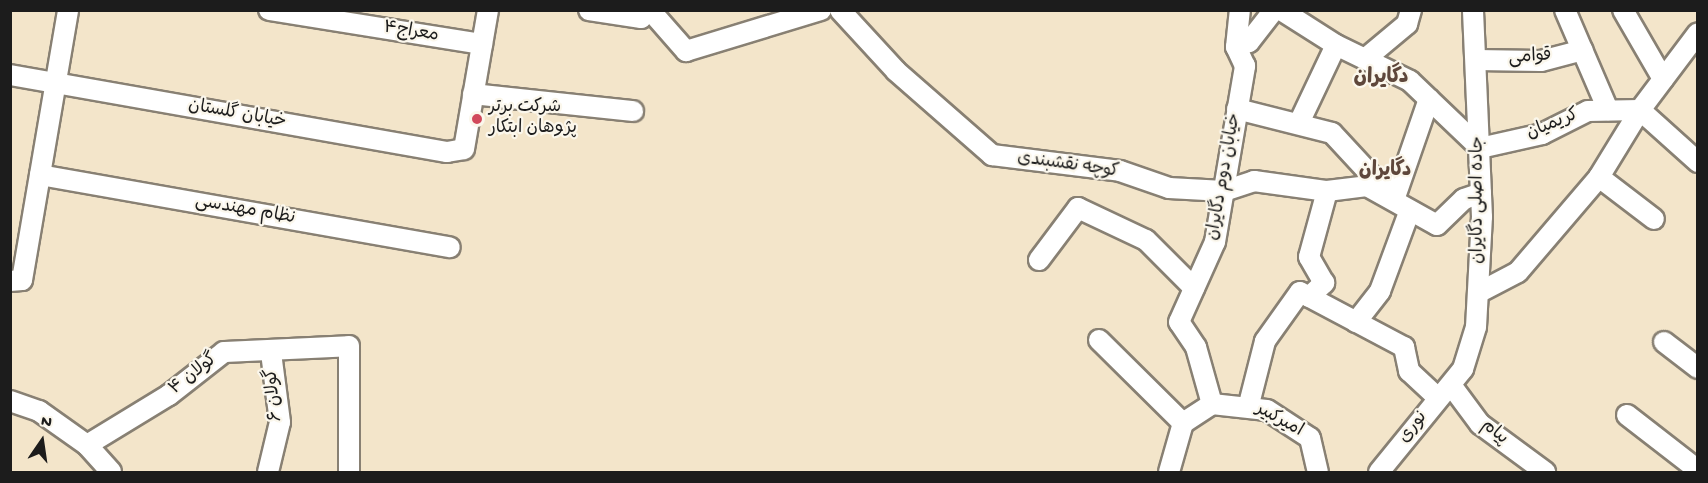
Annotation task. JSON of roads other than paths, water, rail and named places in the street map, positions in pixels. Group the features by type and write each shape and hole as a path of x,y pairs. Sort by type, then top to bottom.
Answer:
{"street":[{"path":"10,281 22,280 68,10"},
{"name":"معراج۴","path":"270,10 482,44"},
{"path":"488,10 473,94 633,111"},
{"path":"589,10 644,13 686,51 821,10"},
{"name":"کوچه نقشبندی","path":"840,10 896,71 936,101 992,155 1120,171 1169,188 1224,191 1254,181 1327,191 1367,186 1437,225 1464,199 1481,193"},
{"name":"خیابان دوم دگایران","path":"1212,404 1196,348 1179,321 1215,242 1245,66 1236,47 1240,10"},
{"path":"1236,47 1250,42 1274,10"},
{"path":"1281,10 1336,45 1410,81 1480,148"},
{"path":"1365,59 1407,24 1411,10"},
{"name":"جاده اصلی دگایران","path":"1445,392 1463,369 1476,327 1481,193 1473,10"},
{"path":"1565,10 1608,110"},
{"path":"1623,10 1663,79"},
{"path":"1478,292 1518,272 1599,177 1640,110 1698,33"},
{"path":"1299,123 1336,45"},
{"name":"قوامی","path":"1476,60 1541,61 1582,50"},
{"name":"خیابان گلستان","path":"10,75 447,152 464,149 473,94"},
{"path":"1305,295 1356,322 1380,291 1429,99"},
{"path":"1237,109 1332,133 1402,205"},
{"path":"1640,110 1698,162"},
{"name":"کریمیان","path":"1480,148 1542,134 1588,111 1640,110"},
{"name":"نظام مهندسی","path":"40,175 450,247"},
{"path":"1599,177 1654,219"},
{"path":"1249,404 1265,342 1305,295 1324,283 1309,257 1327,191"},
{"path":"1039,260 1078,208 1146,240 1194,288"},
{"name":"پیام","path":"1356,322 1404,347 1409,371 1445,392 1480,424 1545,472"},
{"path":"1099,340 1183,423"},
{"path":"1664,342 1698,368"},
{"name":"گولان ۴","path":"87,445 169,395 224,352 271,352 349,346 349,472"},
{"name":"گولان ۶","path":"268,472 280,422 271,352"},
{"name":"نوری","path":"1379,472 1445,392"},
{"path":"10,401 39,411 87,445 111,472"},
{"path":"1169,472 1183,423 1212,404"},
{"name":"امیرکبیر","path":"1212,404 1249,404 1310,438 1318,472"},
{"path":"1627,415 1698,470"}],"place":[{"name":"شرکت برتر پژوهان ابتکار","path":"477,119"}],"district":[{"name":"دگایران","path":"1381,79"},
{"name":"دگایران","path":"1385,171"}]}
